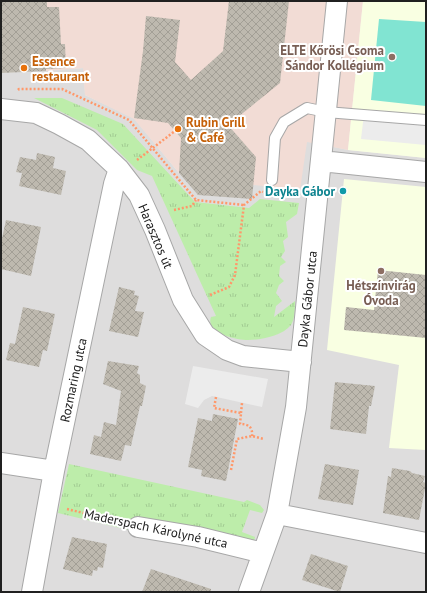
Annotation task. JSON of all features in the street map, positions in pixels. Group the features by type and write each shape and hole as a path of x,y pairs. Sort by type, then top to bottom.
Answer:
{"street":[{"name":"Dayka Gábor utca","path":"249,592 277,514 295,411 337,1"},
{"name":"Harasztos út","path":"3,109 36,113 58,124 88,140 119,169 139,194 156,230 183,300 205,335 227,350 244,356 301,362"},
{"path":"321,161 426,172"},
{"name":"Rozmaring utca","path":"32,592 54,471 114,184 119,169"},
{"path":"1,463 54,471"},
{"path":"277,514 426,543"},
{"name":"Maderspach Károlyné utca","path":"138,526 198,537 263,553"}],"lane":[{"path":"272,180 275,138 284,122 307,108 326,112 426,120"}],"path":[{"path":"3,109 19,89 62,89 129,120 196,200 244,205"},
{"path":"119,169 131,165 175,131"},
{"path":"210,295 230,287 235,275 244,205 261,191 268,192"},
{"path":"275,193 318,198"},
{"path":"174,210 192,206 196,200"},
{"path":"216,397 214,408 240,413"},
{"path":"242,403 240,424 250,427 252,430 252,436"},
{"path":"231,470 237,439 252,436 264,439"},
{"name":"Maderspach Károlyné utca","path":"49,505 138,526"}],"shaded area":[{"path":"1,1 363,1 348,150 307,142 300,190 253,185 179,173 134,119 85,95 83,68 46,71"},
{"name":"ELTE Kőrösi Csoma Sándor Kollégium","path":"363,1 426,1 426,158 348,150"},
{"path":"379,19 426,22 426,106 371,100"},
{"path":"84,68 85,95 134,118 179,173 253,184 307,141 348,150 426,158 426,592 1,592 1,73"},
{"path":"364,114 426,120 426,145 361,139"},
{"name":"Hétszínvirág Óvoda","path":"344,179 426,187 426,450 389,448 399,365 327,350"},
{"path":"193,366 268,379 262,407 212,396 204,400 198,408 185,404"}],"green space":[{"path":"34,98 62,98 123,124 195,202 249,208 260,199 299,203 297,214 286,222 288,237 283,241 285,251 281,257 286,262 280,266 279,276 284,281 279,285 276,293 282,301 276,306 274,317 295,301 294,317 291,325 277,335 253,340 236,339 217,331 210,323 211,317 216,316 152,176 137,170 97,130"},
{"path":"69,464 244,502 247,500 260,505 264,510 262,513 250,510 242,532 255,537 254,541 141,533 58,513"}],"building":[{"path":"1,1 47,1 47,7 59,7 61,44 65,44 66,68 46,69 46,71 1,73"},
{"path":"229,1 289,1 280,83 228,125 256,157 252,199 198,195 179,173 181,138 168,123 134,118 146,16 180,20 175,62 191,80 223,51"},
{"path":"37,153 55,157 53,168 66,171 61,195 19,186 22,173 16,172 20,157 36,160"},
{"path":"6,220 41,227 31,276 1,269 1,243"},
{"path":"378,270 426,275 426,338 344,330 346,307 374,310"},
{"path":"119,287 135,291 134,295 139,296 135,311 144,312 138,337 109,331"},
{"path":"23,307 55,314 47,351 43,350 39,367 6,360 10,343 15,344"},
{"path":"108,361 139,366 137,373 140,375 140,383 146,386 131,446 125,445 121,461 90,454 94,435 101,437 104,422 116,425 121,391 103,384"},
{"path":"335,382 375,386 371,406 369,406 366,434 330,429"},
{"path":"213,414 238,419 226,481 201,476 202,470 188,467 198,418 212,421"},
{"path":"325,464 359,470 353,505 318,499"},
{"path":"392,468 410,471 412,473 425,476 423,482 426,483 419,520 383,513 388,476 391,477"},
{"path":"72,537 107,544 103,568 98,567 97,571 93,570 92,576 63,569"},
{"path":"311,554 348,566 340,592 302,580"},
{"path":"151,569 211,589 211,592 142,592"}],"place":[{"name":"ELTE Kőrösi Csoma Sándor Kollégium","path":"392,57"},
{"name":"Essence restaurant","path":"24,68"},
{"name":"Rubin Grill & Café","path":"178,129"},
{"name":"Dayka Gábor","path":"343,191"},
{"name":"Hétszínvirág Óvoda","path":"381,271"}]}
